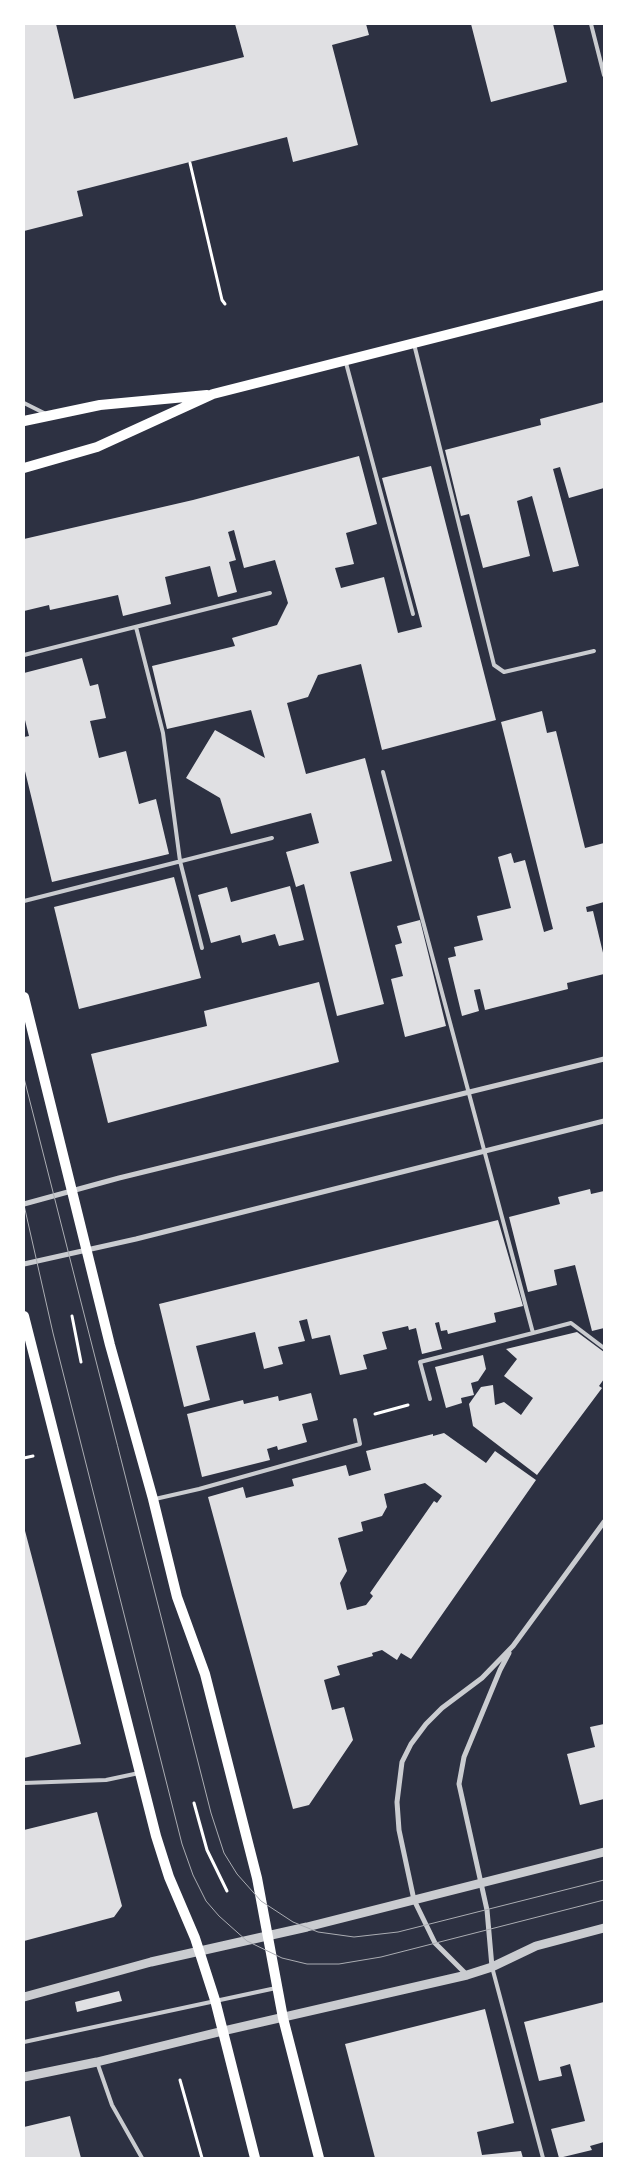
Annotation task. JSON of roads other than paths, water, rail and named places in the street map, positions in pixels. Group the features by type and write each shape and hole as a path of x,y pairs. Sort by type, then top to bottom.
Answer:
{"main road":[{"path":"24,421 100,405 213,394 604,294"},
{"path":"24,468 97,447 213,394"},
{"path":"24,996 110,1345 154,1500 177,1597 205,1674 256,1878 277,1988 319,2158"},
{"path":"24,1316 163,1861 200,1951 215,2000 255,2158"}],"street":[{"path":"24,1204 72,1190 604,1059"},
{"path":"24,1264 136,1239 604,1120"},
{"path":"467,1975 435,1943 414,1900 403,1852 398,1816 400,1774 405,1754 418,1734 434,1716 482,1678 513,1646 604,1522"},
{"path":"492,1967 487,1910 459,1792 460,1775 464,1757 479,1725 484,1708 500,1670 513,1646"},
{"path":"24,1997 67,1984 481,1884 604,1852"},
{"path":"24,2076 97,2062 467,1975 492,1967 536,1946 604,1928"}],"lane":[{"path":"590,24 604,75"},
{"path":"414,344 494,665 504,672 594,651"},
{"path":"345,360 412,614"},
{"path":"24,403 48,415"},
{"path":"24,655 270,592"},
{"path":"136,626 163,733 180,861 202,948"},
{"path":"383,772 533,1333"},
{"path":"24,901 272,838"},
{"path":"430,1399 420,1362 571,1324 604,1348"},
{"path":"154,1500 360,1444 355,1420"},
{"path":"24,1783 106,1780 140,1773"},
{"path":"492,1967 543,2158"},
{"path":"24,2042 277,1988"},
{"path":"97,2062 112,2105 142,2158"}],"tram line":[{"path":"24,1078 211,1813 224,1853 237,1874 261,1901 293,1922 318,1932 354,1937 398,1932 604,1880"},
{"path":"24,1205 53,1333 182,1844 193,1875 206,1901 219,1916 247,1941 282,1958 307,1964 339,1964 381,1957 604,1900"}]}
